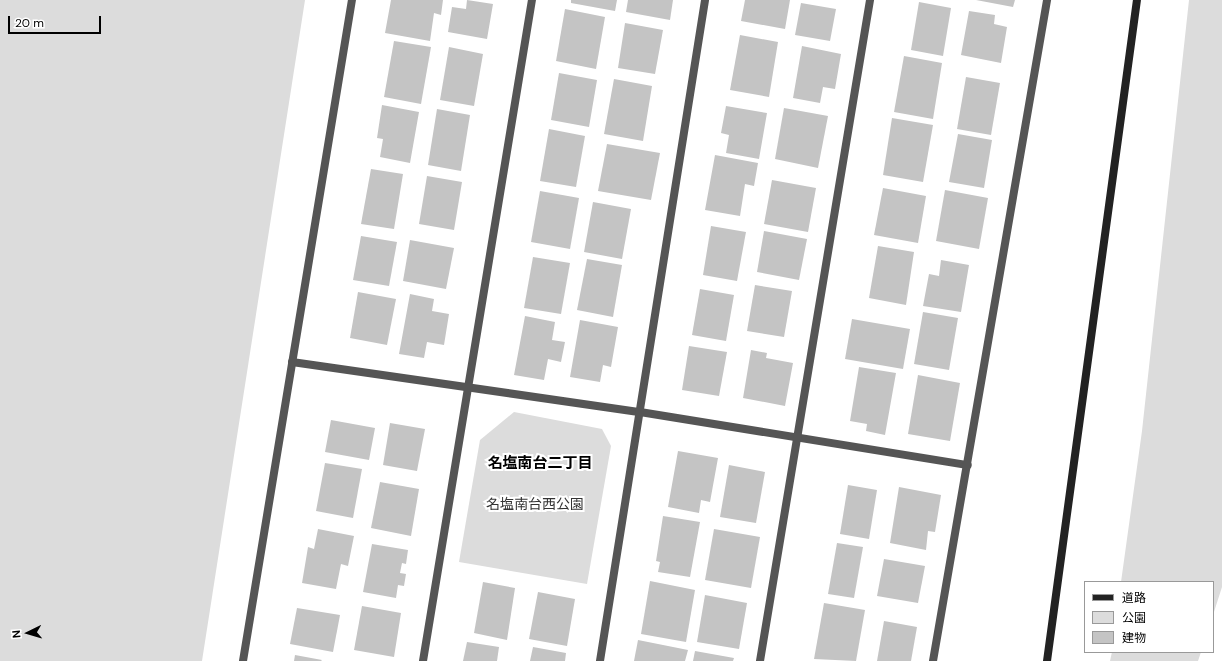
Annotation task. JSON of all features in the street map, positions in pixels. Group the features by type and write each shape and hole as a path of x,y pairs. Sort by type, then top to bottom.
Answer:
{"street":[{"path":"243,661 352,0"},
{"path":"422,661 532,0"},
{"path":"600,661 705,0"},
{"path":"760,661 870,0"},
{"path":"933,661 1047,0"},
{"path":"1047,661 1137,0"},
{"path":"292,362 640,412 796,439 968,465"}],"green space":[{"path":"0,0 305,0 202,661 0,661"},
{"path":"1189,0 1222,0 1222,587 1214,612 1214,581 1121,581 1142,431"},
{"name":"名塩南台西公園","path":"514,412 602,429 611,446 587,584 459,562 480,440"},
{"path":"1112,653 1201,653 1198,661 1110,661"}],"building":[{"path":"391,0 443,0 441,15 434,13 430,41 385,33"},
{"path":"467,0 493,4 487,39 448,32 452,7 466,9"},
{"path":"571,0 617,0 615,11 571,3"},
{"path":"628,0 673,0 670,20 626,12"},
{"path":"745,0 790,0 785,29 741,21"},
{"path":"976,0 1015,0 1013,7"},
{"path":"919,2 951,8 943,56 911,50"},
{"path":"801,3 836,9 830,41 795,35"},
{"path":"565,9 605,17 596,69 556,61"},
{"path":"969,11 995,15 994,24 1007,27 1001,63 961,55"},
{"path":"625,23 663,30 655,74 618,68"},
{"path":"740,35 778,42 769,97 730,90"},
{"path":"394,41 431,47 421,104 384,97"},
{"path":"802,46 841,54 835,89 823,87 820,103 793,98"},
{"path":"449,47 483,54 474,106 440,100"},
{"path":"904,56 942,63 933,119 894,112"},
{"path":"559,73 597,80 589,127 551,120"},
{"path":"966,77 1000,83 991,135 957,129"},
{"path":"614,79 652,86 643,141 604,134"},
{"path":"382,105 419,112 410,163 380,157 383,139 377,138"},
{"path":"726,106 767,113 759,159 726,153 729,135 721,133"},
{"path":"784,108 828,116 818,168 775,159"},
{"path":"437,109 470,115 461,171 428,165"},
{"path":"892,118 933,125 923,182 883,175"},
{"path":"549,129 585,136 576,187 540,181"},
{"path":"958,134 992,140 984,188 949,182"},
{"path":"607,144 660,153 651,200 598,191"},
{"path":"715,155 758,163 754,186 745,184 740,216 705,210"},
{"path":"371,169 403,174 394,229 361,224"},
{"path":"427,176 462,182 454,230 419,224"},
{"path":"772,180 816,188 808,232 764,224"},
{"path":"883,188 926,196 918,243 874,235"},
{"path":"945,190 988,198 979,249 936,241"},
{"path":"540,191 579,198 570,249 531,242"},
{"path":"593,202 631,209 622,259 584,252"},
{"path":"711,226 746,232 737,281 703,275"},
{"path":"764,231 807,239 799,280 757,272"},
{"path":"361,236 397,242 389,286 353,280"},
{"path":"410,240 454,248 446,289 403,281"},
{"path":"878,246 914,252 906,305 869,298"},
{"path":"533,257 570,263 561,314 524,308"},
{"path":"587,259 622,265 613,317 577,310"},
{"path":"941,260 969,265 961,312 923,306 929,274 939,276"},
{"path":"755,285 792,291 784,337 747,331"},
{"path":"700,289 734,295 726,341 692,335"},
{"path":"358,292 396,299 387,345 350,338"},
{"path":"410,294 434,299 432,311 449,314 444,345 427,342 424,358 399,354"},
{"path":"923,312 958,318 949,370 914,364"},
{"path":"525,316 555,322 552,340 565,342 561,362 548,359 544,380 514,375"},
{"path":"852,319 910,329 903,369 845,359"},
{"path":"580,320 618,327 611,367 603,365 600,382 570,377"},
{"path":"689,346 727,352 719,396 682,390"},
{"path":"751,350 767,353 766,358 793,363 785,406 743,398"},
{"path":"859,367 896,373 885,435 866,431 867,424 850,421"},
{"path":"918,375 960,383 950,441 908,434"},
{"path":"331,420 375,428 369,460 325,452"},
{"path":"390,423 425,429 417,471 383,465"},
{"path":"678,451 718,458 710,502 701,500 699,513 668,507"},
{"path":"325,463 362,469 353,518 316,511"},
{"path":"729,465 765,472 756,523 720,517"},
{"path":"380,482 419,489 411,536 371,528"},
{"path":"848,485 877,490 869,539 840,534"},
{"path":"899,487 941,495 935,532 928,531 926,550 890,543"},
{"path":"663,516 700,522 690,577 658,572 660,562 656,561"},
{"path":"318,529 354,536 348,566 341,564 336,589 302,583 308,547 314,549"},
{"path":"714,529 760,537 751,588 705,580"},
{"path":"837,543 863,547 854,598 828,594"},
{"path":"372,544 408,550 406,564 402,563 400,573 406,574 404,586 398,585 396,598 363,592"},
{"path":"884,559 925,566 918,603 877,596"},
{"path":"650,581 695,590 686,642 641,634"},
{"path":"483,582 515,588 507,640 474,633"},
{"path":"538,592 575,599 567,646 529,639"},
{"path":"705,595 747,603 739,649 697,642"},
{"path":"824,603 865,610 856,661 814,659"},
{"path":"362,606 401,613 394,657 354,650"},
{"path":"297,608 340,615 333,652 290,644"},
{"path":"884,621 917,627 911,661 877,661"},
{"path":"638,640 688,650 685,661 634,661"},
{"path":"467,642 499,647 497,661 463,661"},
{"path":"533,647 566,653 565,661 530,661"},
{"path":"695,651 734,658 733,661 693,661"},
{"path":"295,655 322,660 294,661"}],"district":[{"name":"名塩南台二丁目","path":"540,464"}]}
